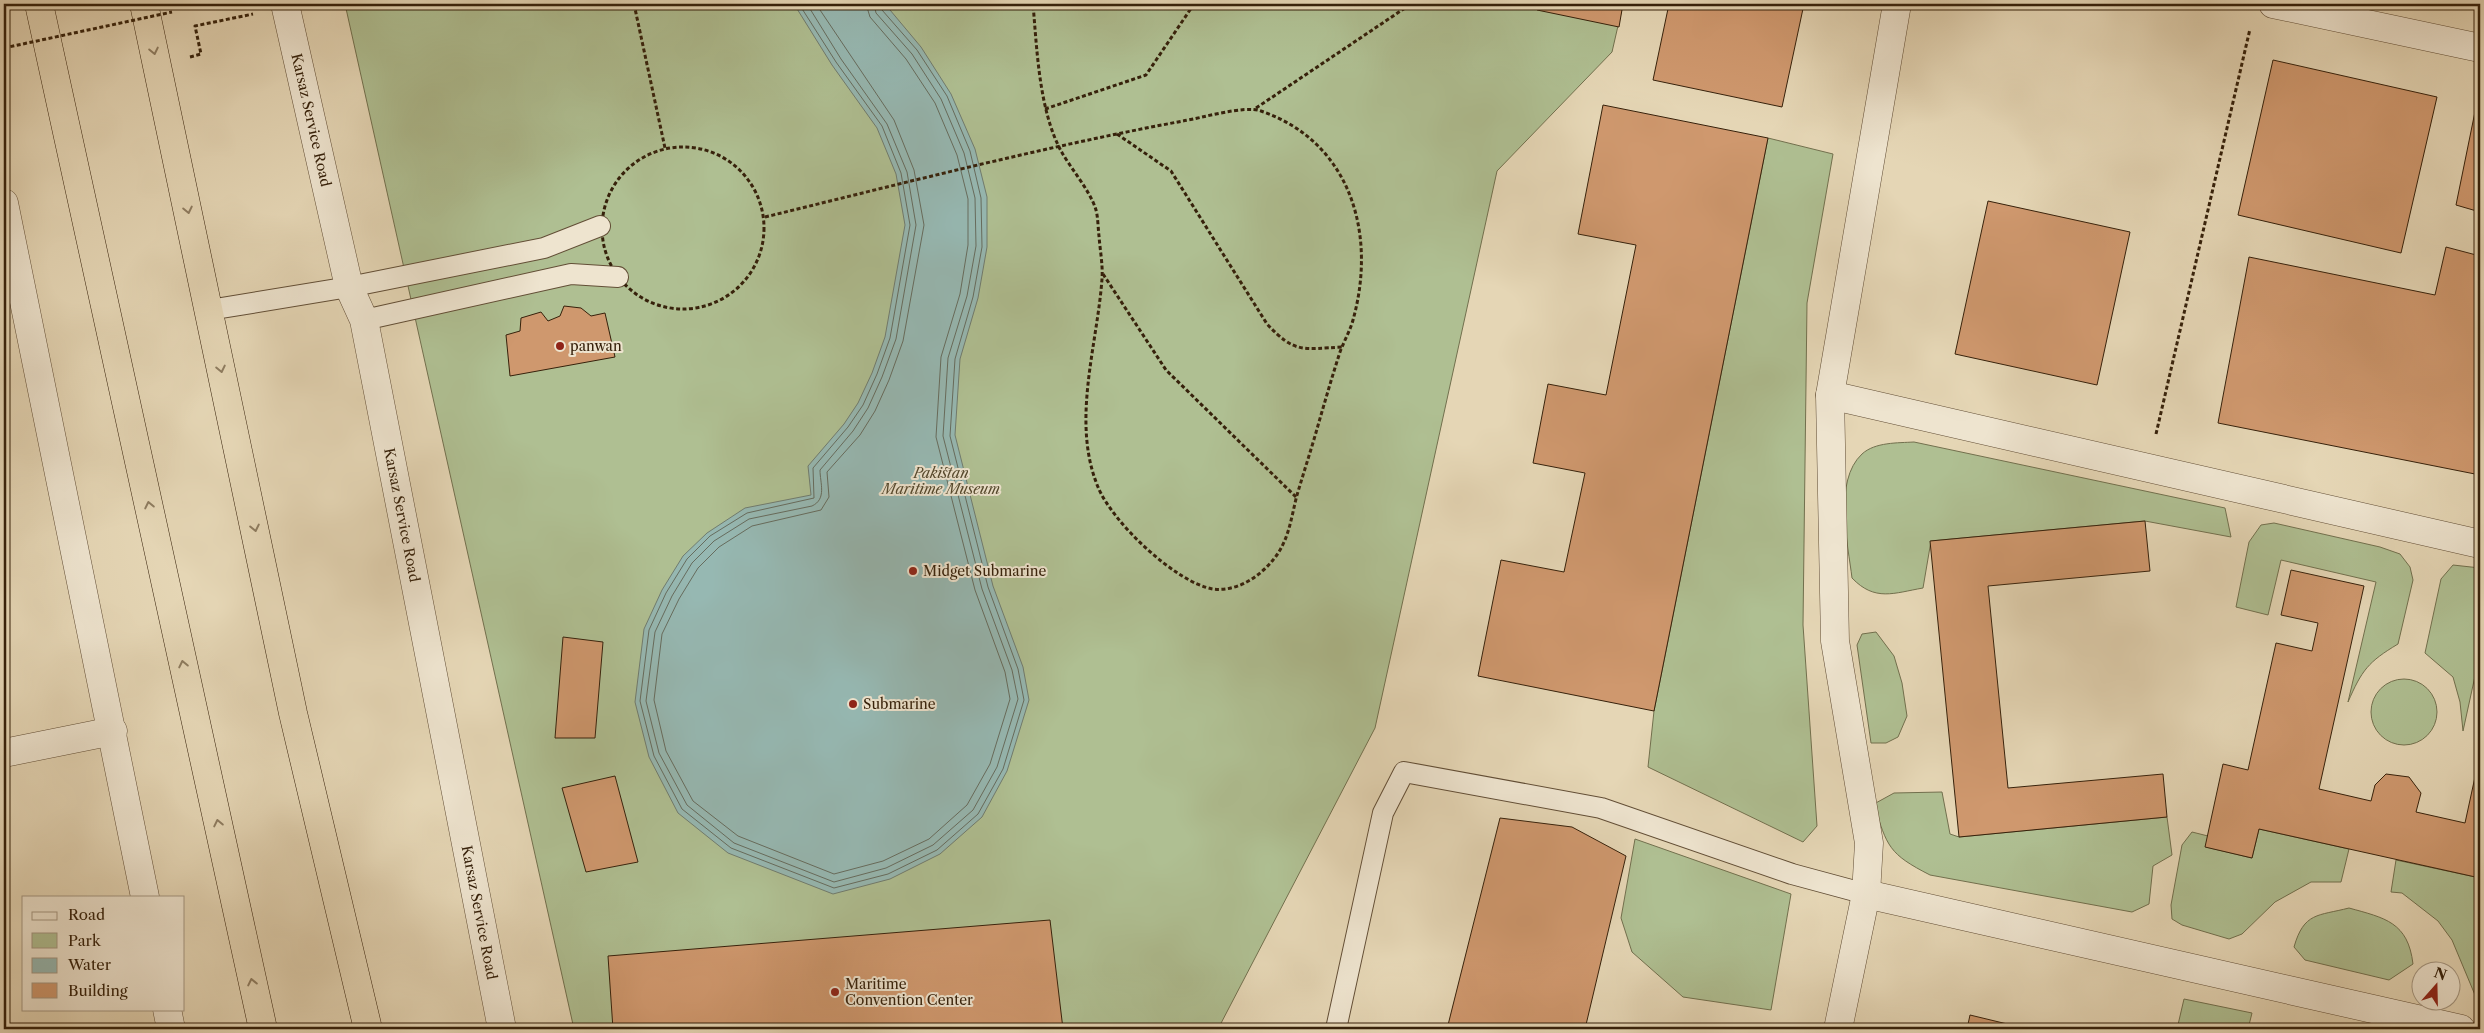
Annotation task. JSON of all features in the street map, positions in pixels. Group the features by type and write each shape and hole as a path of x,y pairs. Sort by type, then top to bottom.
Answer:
{"highway":[{"path":"39,4 263,1029"},
{"path":"144,4 293,713 368,1029"}],"street":[{"path":"1838,1029 1866,894 1869,843 1835,641 1830,395 1897,4"},
{"path":"2273,4 2480,48"},
{"name":"Karsaz Service Road","path":"285,5 349,286 364,320 502,1029"},
{"path":"5,220 113,731 145,896"},
{"path":"1830,395 2480,544"},
{"path":"4,753 113,731"},
{"path":"1866,894 2461,1029"},
{"path":"167,1010 171,1029"}],"lane":[{"path":"209,310 349,286 544,248 600,226"},
{"path":"364,320 571,274 618,278"},
{"path":"1336,1029 1383,813 1404,772 1601,808 1792,874 1866,894"}],"path":[{"path":"634,4 666,148"},
{"path":"1033,4 1045,109 1058,146 1096,209 1103,274 1087,406 1086,443 1098,488 1115,517 1140,544 1179,573 1210,589 1236,588 1253,578 1273,560 1288,534 1296,498 1342,348 1353,321 1361,275 1360,229 1346,183 1335,163 1317,145 1287,123 1256,108"},
{"path":"1045,109 1146,75 1194,4"},
{"path":"765,216 1015,158 1058,146 1256,108 1411,4"},
{"path":"201,54 195,26 285,5"},
{"path":"4,47 172,12"},
{"path":"2149,468 2252,23"},
{"path":"1116,134 1172,171 1267,324 1282,340 1299,349 1342,348"},
{"path":"690,146 716,155 741,170 757,190 765,216 763,244 754,268 738,290 715,304 690,311 661,306 635,296 618,278 605,252 600,226 606,200 618,178 639,158 666,148 690,146"},
{"path":"1103,274 1166,370 1296,498"}],"green space":[{"name":"Pakistan Maritime Museum","path":"345,4 1623,4 1612,52 1497,171 1375,728 1218,1029 574,1029"},
{"path":"1768,138 1833,154 1807,303 1803,625 1817,826 1803,842 1648,767 1654,711"},
{"path":"1914,442 2225,508 2231,537 2145,521 1931,541 1923,588 1885,594 1877,593 1860,586 1852,578 1845,513 1845,496 1848,480 1853,466 1867,450 1880,445"},
{"path":"2274,523 2380,547 2400,554 2410,567 2413,580 2398,644 2380,656 2367,668 2348,702 2376,582 2281,560 2268,615 2236,607 2249,542 2261,525"},
{"path":"2453,565 2480,568 2480,667 2477,667 2463,731 2460,702 2453,677 2425,653 2441,579"},
{"path":"1876,632 1894,656 1902,683 1907,716 1898,737 1886,743 1871,743 1857,645 1862,634"},
{"path":"2397,679 2411,679 2423,684 2432,693 2437,705 2435,725 2428,736 2411,745 2397,745 2385,740 2376,731 2371,719 2371,705 2376,693 2385,684"},
{"path":"1942,792 1950,834 1959,837 2167,817 2172,855 2153,866 2149,904 2132,912 1930,875 1906,861 1892,848 1882,830 1874,804 1894,793"},
{"path":"2259,829 2349,849 2341,882 2311,882 2275,902 2242,934 2229,939 2182,925 2172,919 2171,905 2182,845 2192,832 2208,836 2206,847 2252,858"},
{"path":"1635,839 1791,894 1771,1010 1683,997 1632,952 1621,918"},
{"path":"2396,860 2480,878 2480,997 2475,995 2462,960 2452,940 2438,921 2402,893 2391,892"},
{"path":"2349,908 2384,919 2400,930 2406,939 2412,965 2389,980 2305,960 2294,947 2302,927 2314,917"},
{"path":"2184,999 2252,1013 2248,1029 2177,1029"}],"water":[{"path":"794,4 885,4 921,47 951,94 975,149 987,197 987,247 978,298 960,359 955,435 993,586 1023,667 1029,700 1007,771 982,817 940,854 890,879 833,894 728,853 678,813 649,757 635,702 644,629 662,590 683,556 707,533 745,508 811,495 808,466 844,424 858,403 872,373 885,337 905,225 896,174 877,128 832,65"}],"building":[{"path":"1533,4 1623,4 1619,27 1537,10"},
{"path":"1669,4 1804,4 1782,107 1653,80"},
{"path":"2273,60 2437,97 2401,253 2238,215"},
{"path":"2478,97 2480,97 2480,212 2456,205"},
{"path":"1603,105 1768,138 1654,711 1478,676 1501,560 1564,572 1585,473 1533,463 1548,384 1606,395 1636,245 1578,234"},
{"path":"1988,201 2130,232 2097,385 1955,354"},
{"path":"2446,247 2480,256 2480,475 2218,423 2249,257 2435,295"},
{"name":"panwan","path":"564,306 581,308 591,316 605,313 615,357 510,376 506,335 520,331 521,318 541,312 548,321 560,316"},
{"path":"2145,521 2150,571 1988,586 2008,788 2163,774 2167,817 1959,837 1930,541"},
{"path":"2291,570 2364,586 2319,789 2371,801 2375,785 2386,774 2409,777 2421,793 2416,812 2465,823 2480,754 2480,878 2259,829 2252,858 2205,847 2223,764 2248,770 2276,643 2312,651 2318,623 2281,615"},
{"path":"563,637 603,642 595,738 555,738"},
{"path":"615,776 638,862 586,872 562,788"},
{"path":"1500,818 1572,827 1626,856 1585,1029 1447,1029"},
{"name":"Maritime Convention Center","path":"1050,920 1063,1029 613,1029 608,956"},
{"path":"1970,1015 2028,1029 1967,1029"}],"place":[{"name":"panwan","path":"560,346"},
{"name":"Midget Submarine","path":"913,571"},
{"name":"Submarine","path":"853,704"},
{"name":"Maritime Convention Center","path":"835,992"}]}
